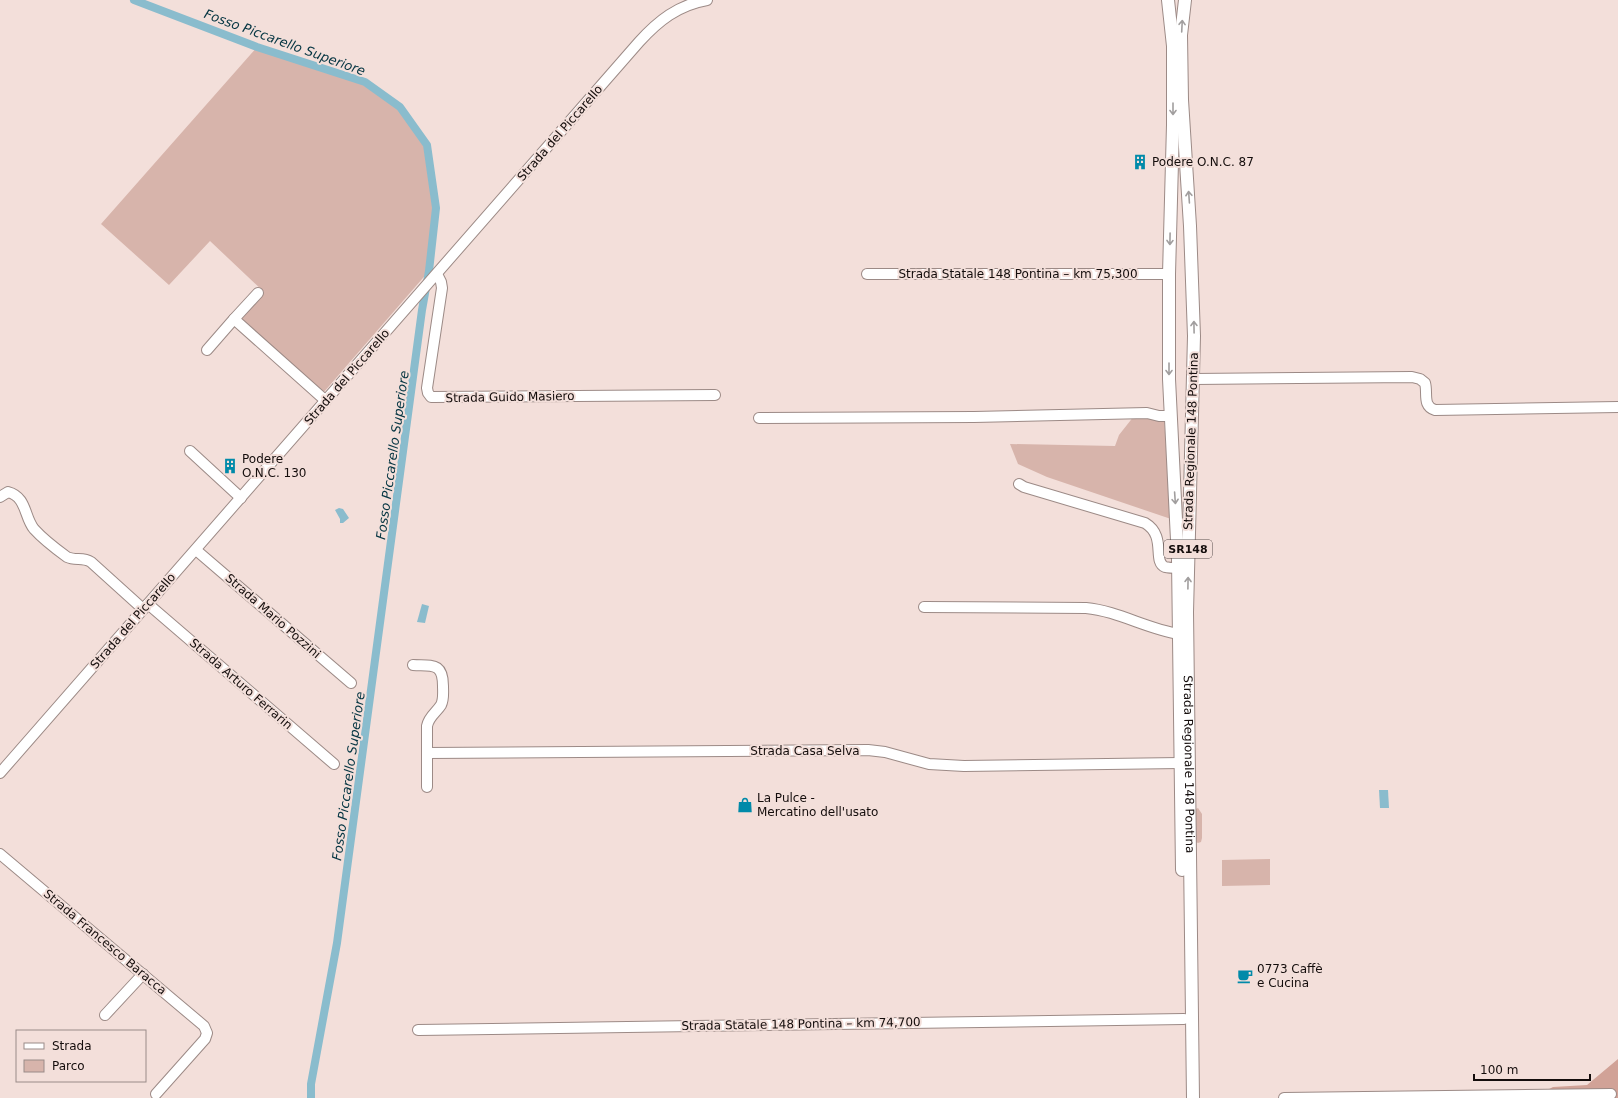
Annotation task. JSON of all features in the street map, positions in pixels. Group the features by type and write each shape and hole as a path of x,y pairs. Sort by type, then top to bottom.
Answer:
{"main road":[{"name":"Strada Regionale 148 Pontina","path":"1168,0 1173,46 1173,125 1169,274 1170,416 1178,568 1185,1098"},
{"name":"Strada Regionale 148 Pontina","path":"1185,0 1181,30 1182,92 1191,252 1194,379 1187,612 1193,1098"}],"street":[{"name":"Strada del Piccarello","path":"0,773 646,34 661,20 674,11 689,4 707,0"},
{"name":"Strada Guido Masiero","path":"437,274 442,288 427,388 428,393 431,396 715,395"},
{"name":"Strada Statale 148 Pontina – km 75,300","path":"867,274 1169,274"},
{"path":"207,350 258,293"},
{"path":"234,319 326,401"},
{"path":"1194,379 1415,378 1423,380 1425,383 1426,403 1434,410 1618,407"},
{"path":"759,418 1144,413 1170,416"},
{"path":"190,451 241,498"},
{"path":"1019,484 1024,487 1145,523 1156,534 1162,564 1166,567 1178,568"},
{"name":"Strada Arturo Ferrarin","path":"0,497 8,492 13,494 25,506 30,522 37,531 67,557 73,559 85,559 91,562 334,764"},
{"name":"Strada Mario Pozzini","path":"196,550 350,683"},
{"path":"924,607 1086,608 1103,611 1158,630 1179,634"},
{"path":"413,665 434,666 440,670 443,675 442,700 427,723 427,788"},
{"name":"Strada Casa Selva","path":"427,753 868,750 885,752 929,764 964,766 1180,763"},
{"name":"Strada Francesco Baracca","path":"0,854 202,1024 207,1033 204,1041 156,1094"},
{"path":"105,1015 143,974"},
{"name":"Strada Statale 148 Pontina – km 74,700","path":"418,1030 1184,1019"},
{"path":"1284,1098 1611,1094"}],"green space":[{"path":"257,47 365,82 400,107 427,145 436,208 429,271 323,393 241,318 264,292 210,241 169,285 101,224"},
{"path":"1134,416 1164,418 1171,519 1047,477 1018,464 1010,444 1115,446 1119,435"},
{"path":"1198,808 1202,814 1202,838 1201,842 1198,843 1196,842 1195,821 1196,809"},
{"path":"1270,859 1270,885 1222,886 1222,860"}],"shaded area":[{"path":"1618,1059 1618,1098 1532,1098 1553,1087 1587,1085"}],"water":[{"path":"339,508 343,509 349,518 343,523 340,523 340,519 335,510"},
{"path":"422,604 429,606 425,623 417,622"},
{"path":"1379,790 1388,790 1389,808 1380,808"}],"waterway":[{"name":"Fosso Piccarello Superiore","path":"134,0 257,47 365,82 400,107 427,145 436,208 429,271 422,310 337,943 311,1084 311,1098"}],"place":[{"name":"Podere O.N.C. 87","path":"1140,162"},
{"name":"Podere O.N.C. 130","path":"230,466"},
{"name":"La Pulce - Mercatino dell'usato","path":"745,805"},
{"name":"0773 Caffè e Cucina","path":"1245,976"}]}
